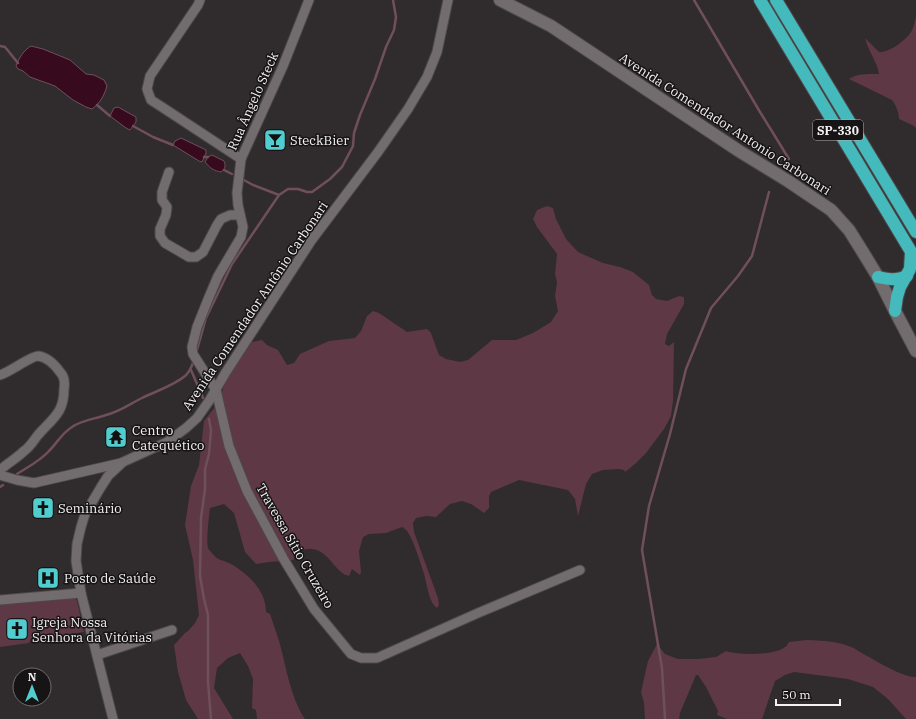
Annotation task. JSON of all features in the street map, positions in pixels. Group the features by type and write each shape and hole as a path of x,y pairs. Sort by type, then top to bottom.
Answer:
{"highway":[{"name":"SP-330","path":"760,0 914,256"},
{"name":"SP-330","path":"776,0 916,232"},
{"path":"895,311 900,287 907,276 914,256"},
{"path":"878,277 895,280 907,276"}],"main road":[{"name":"Avenida Comendador Antonio Carbonari","path":"500,0 551,26 732,147 831,210 849,230 878,277 916,351"}],"street":[{"path":"200,0 150,76 147,89 152,100 156,103 241,159"},
{"name":"Rua Ângelo Steck","path":"216,390 193,354 192,347 197,328 218,276 241,237 243,227 238,205 237,192 241,159 283,66 310,0"},
{"name":"Avenida Comendador Antônio Carbonari","path":"113,719 81,593 76,561 77,544 85,514 108,476 123,462 167,442 197,418 311,241 408,110 427,77 437,52 448,0"},
{"path":"169,172 162,192 162,200 167,207 166,215 160,229 160,236 165,243 189,256 196,257 203,252 221,219 230,215 240,215"},
{"path":"0,375 31,358 38,356 46,359 56,367 62,375 64,399 56,416 24,451 0,470"},
{"name":"Travessa Sítio Cruzeiro","path":"216,390 229,446 247,491 283,558 314,609 351,654 361,658 377,658 580,570"},
{"path":"0,475 34,483 123,462"},
{"path":"0,600 81,593"},
{"path":"97,655 172,630"}],"shaded area":[{"path":"916,16 916,128 899,119 897,109 892,100 849,79 860,75 879,74 865,38 879,52 888,50 909,35 913,28"},
{"path":"31,46 43,49 70,60 86,74 94,75 104,80 107,86 103,96 95,107 92,109 86,107 73,100 55,86 30,77 18,69 16,66 20,57"},
{"path":"118,107 136,117 136,122 130,130 110,116 114,108"},
{"path":"181,138 206,150 202,162 173,145 175,141"},
{"path":"212,155 224,161 225,167 221,172 212,169 205,162 208,157"},
{"path":"547,206 553,208 556,219 566,239 578,252 603,263 633,272 649,285 652,295 656,299 667,301 679,296 684,297 684,304 667,334 665,344 669,346 674,342 673,401 671,416 664,429 646,453 625,472 624,470 619,469 603,470 592,474 586,484 578,516 575,499 568,490 519,480 491,492 489,496 489,508 484,513 471,504 462,501 450,504 436,517 426,516 416,518 413,523 414,532 438,598 439,605 437,608 430,596 414,545 407,531 402,527 386,533 369,534 363,537 359,551 360,575 352,569 349,576 342,573 324,554 314,549 307,549 297,552 294,555 294,560 256,564 245,552 234,513 224,504 210,508 207,535 208,548 217,558 228,562 250,578 263,597 266,612 270,614 278,637 294,696 305,719 257,719 256,710 252,708 253,679 248,666 240,653 228,658 217,668 214,688 233,719 198,719 186,700 178,672 174,645 195,623 199,615 193,560 185,525 191,486 199,465 204,421 219,402 225,382 252,342 262,340 267,345 278,350 287,365 294,363 300,354 329,341 355,338 361,331 367,316 373,311 379,313 407,332 427,329 431,333 439,355 446,359 460,362 468,360 492,340 516,340 533,333 551,322 558,311 555,296 557,282 555,274 557,254 537,227 533,219 537,210"},
{"path":"73,597 77,601 84,632 31,639 29,643 0,647 0,602"},
{"path":"807,640 835,642 854,648 896,671 916,677 916,719 906,719 888,699 873,687 848,679 794,672 775,681 762,719 727,719 717,715 718,711 706,687 698,675 696,675 680,713 679,719 645,719 644,703 641,692 648,661 657,644 665,654 678,659 698,659 716,657 726,651 747,654 773,652 786,647 789,642"}],"waterway":[{"path":"197,350 206,318 232,264 279,195 288,189 298,189 312,192 330,179 342,167 353,146 354,133 360,115 394,30 396,17 393,0"},
{"path":"694,0 789,159"},
{"path":"0,46 5,47 18,63"},
{"path":"97,105 110,116"},
{"path":"133,126 153,137 173,145"},
{"path":"224,170 232,174"},
{"path":"242,179 279,195"},
{"path":"665,719 662,668 642,550 649,506 670,434 686,369 711,308 738,276 752,256 769,192"},
{"path":"17,474 42,458 65,432 72,427 84,421 115,412 175,383 186,375 193,363"},
{"path":"191,370 203,398"},
{"path":"209,419 211,430 209,454 205,469 205,489 201,518 200,576 208,615 208,682 211,719"}],"place":[{"name":"SteckBier","path":"275,140"},
{"name":"Centro Catequético","path":"116,437"},
{"name":"Seminário","path":"43,508"},
{"name":"Posto de Saúde","path":"48,578"},
{"name":"Igreja Nossa Senhora da Vitórias","path":"17,629"}]}
